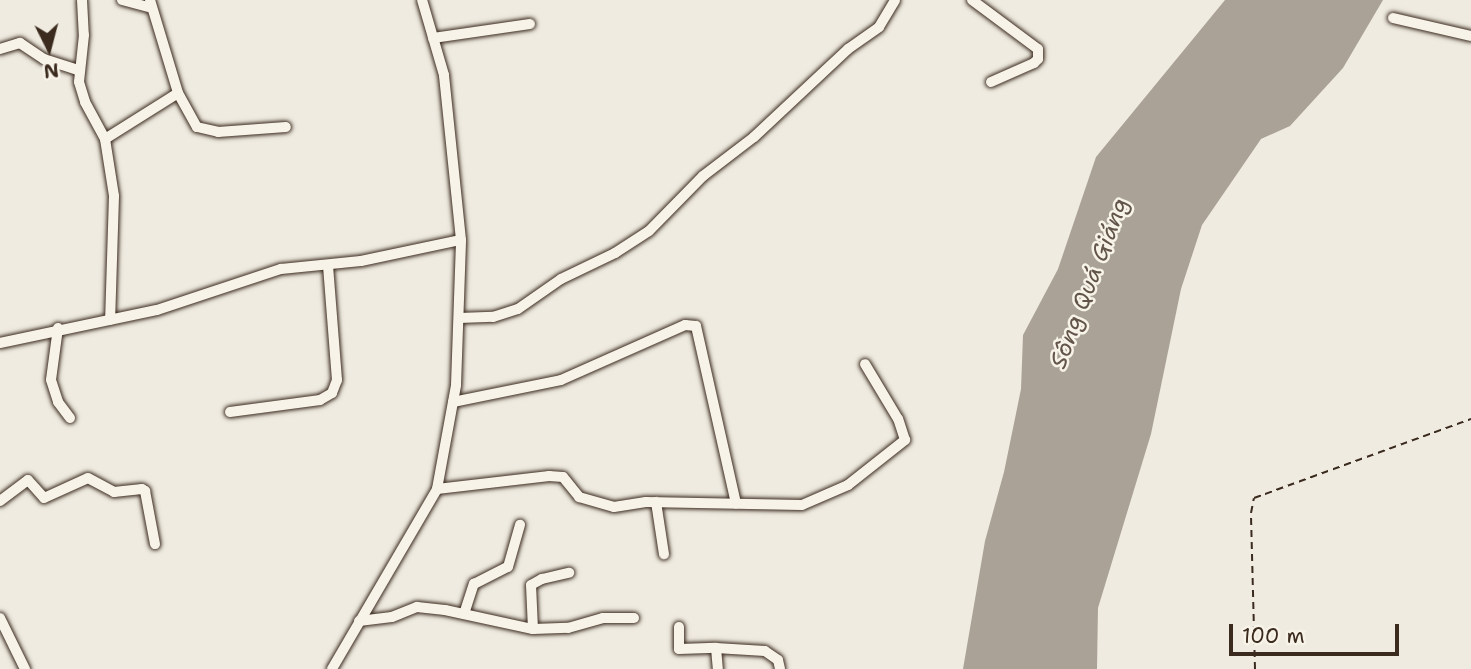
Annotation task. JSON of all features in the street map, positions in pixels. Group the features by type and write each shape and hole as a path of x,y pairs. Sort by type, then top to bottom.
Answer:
{"street":[{"path":"82,0 84,35 78,70 81,93 104,139 115,221 110,320"},
{"path":"122,0 150,4 178,93 193,123 203,131 286,127"},
{"path":"332,669 437,489 453,402 461,240 444,75 422,0"},
{"path":"459,318 493,317 518,309 561,279 615,253 649,231 703,176 754,136 848,49 879,27 895,0"},
{"path":"972,0 1038,49 1038,59 1034,63 991,82"},
{"path":"1393,18 1471,36"},
{"path":"433,38 530,24"},
{"path":"0,49 20,43 44,59 78,70"},
{"path":"104,139 178,93"},
{"path":"0,343 58,328 157,310 281,269 328,265 461,240"},
{"path":"230,412 320,400 332,393 337,380 328,265"},
{"path":"453,402 561,380 685,325 696,326 736,505"},
{"path":"58,328 51,380 58,402 70,418"},
{"path":"437,489 549,476 563,477 579,497 614,507 656,502 802,505 848,485 905,440 898,419 864,364"},
{"path":"0,501 28,480 47,498 88,478 114,492 142,489 145,491 155,544"},
{"path":"656,502 664,554"},
{"path":"464,614 474,584 508,567 520,525"},
{"path":"533,629 531,585 542,579 569,573"},
{"path":"359,621 392,617 417,607 533,629 568,628 603,618 634,618"},
{"path":"0,618 25,669"},
{"path":"679,627 679,649 765,651 778,660 780,669"},
{"path":"716,648 718,669"}],"path":[{"path":"1255,669 1251,513 1254,498 1471,419"}],"water":[{"name":"Sông Quá Giáng","path":"1225,0 1383,0 1343,68 1290,126 1261,139 1202,225 1181,289 1151,434 1098,608 1097,669 963,669 985,541 1004,472 1021,389 1023,335 1058,269 1096,157"}]}
